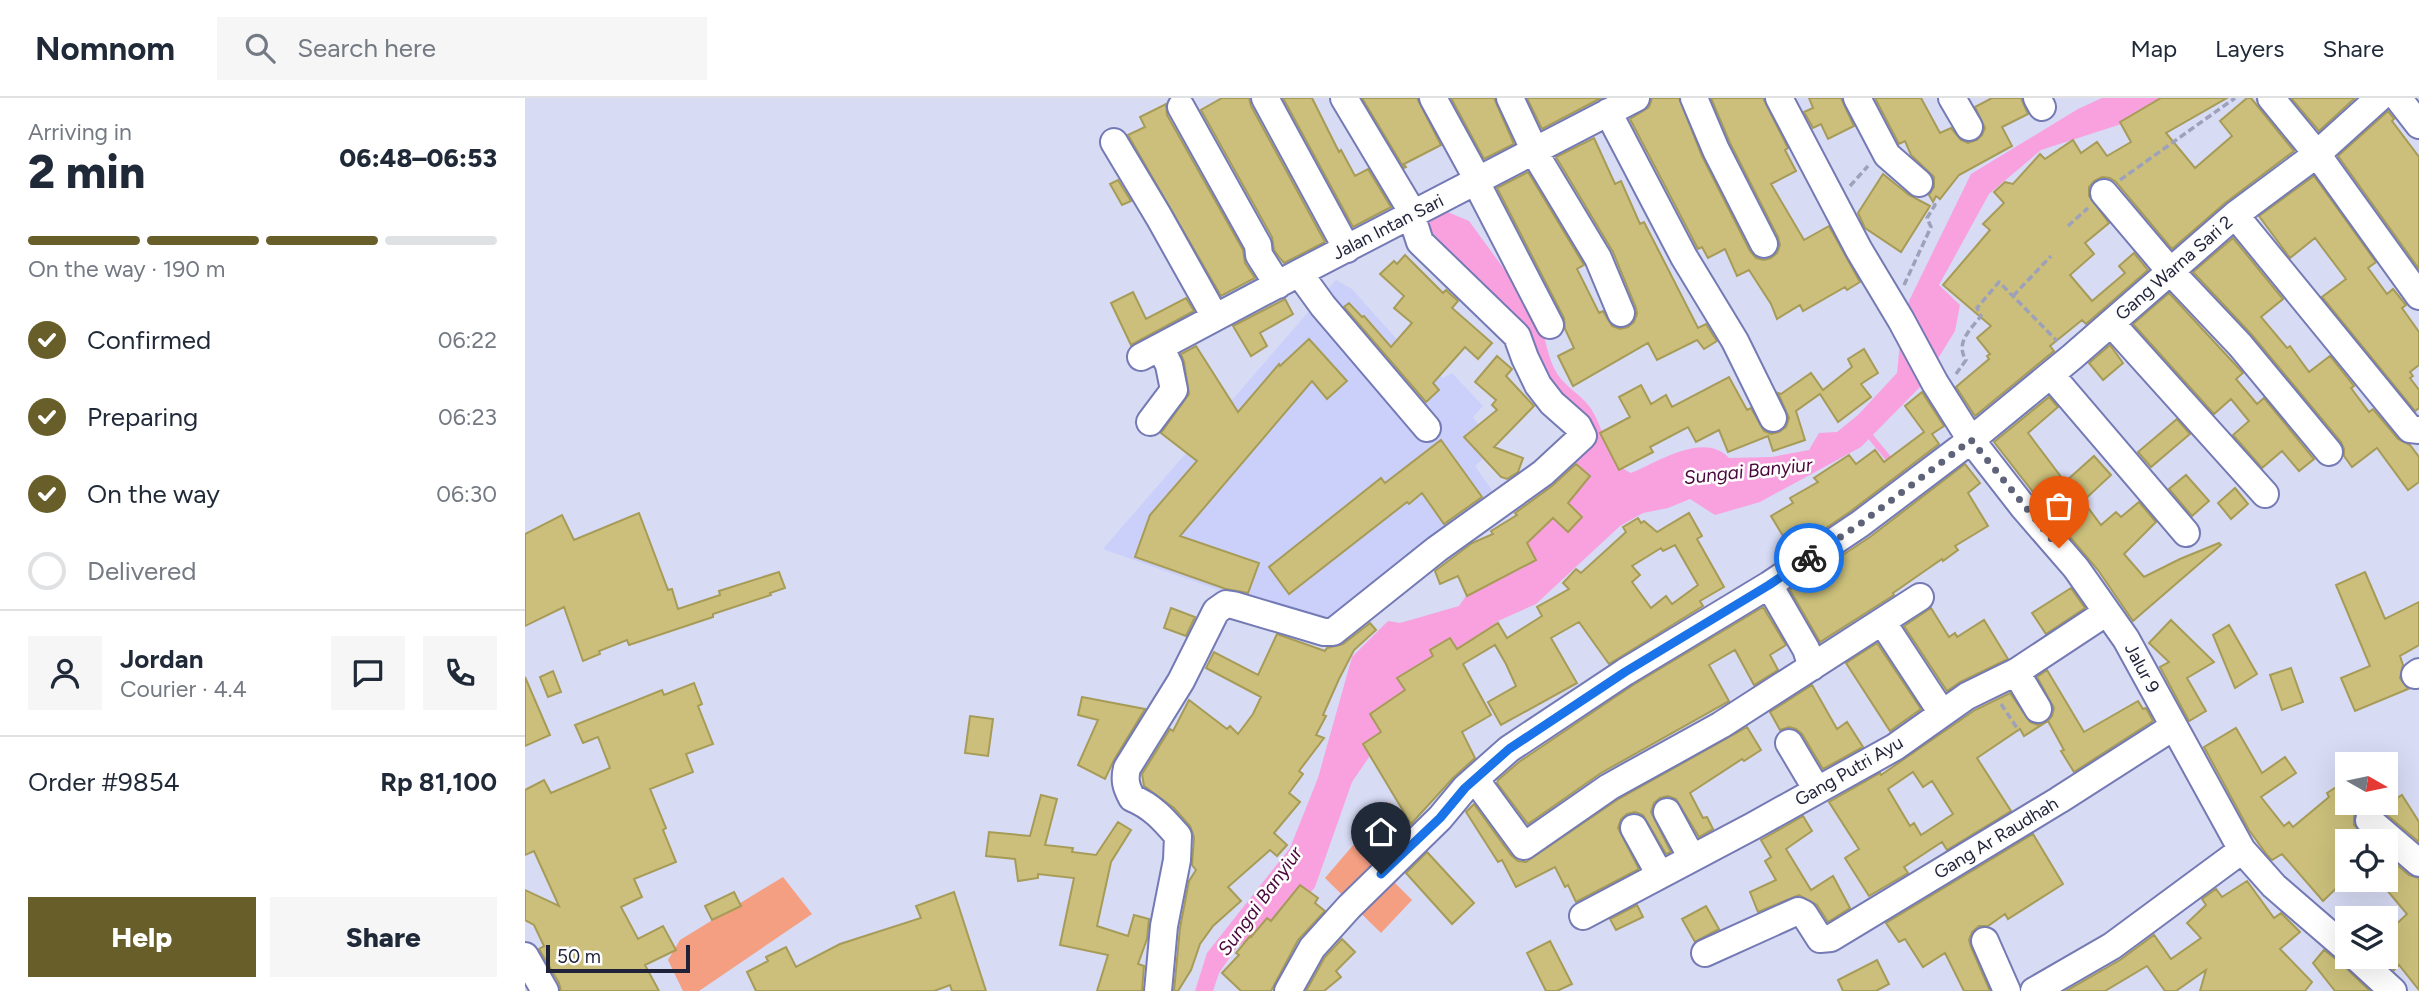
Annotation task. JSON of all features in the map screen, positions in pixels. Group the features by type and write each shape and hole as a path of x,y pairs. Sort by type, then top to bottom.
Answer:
{"street":[{"path":"1265,98 1347,248"},
{"path":"1158,991 1164,926 1177,860 1178,836 1163,818 1144,803 1132,798 1125,775 1181,681 1216,611 1226,604 1233,605 1324,632 1333,632 1437,549 1543,474 1581,441 1583,436 1579,426 1552,402 1538,385 1517,336 1420,242 1408,205 1344,98"},
{"path":"1433,98 1473,171 1476,182 1550,325"},
{"path":"1510,98 1539,160 1598,258 1621,313"},
{"path":"1693,98 1716,150 1765,244"},
{"name":"Jalur 9","path":"1779,98 1833,203 1971,440 2076,568 2126,639 2242,850 2274,886 2335,939"},
{"path":"1857,98 1887,155 1919,184"},
{"path":"1952,98 1969,127"},
{"path":"2271,98 2317,154 2419,296"},
{"name":"Gang Warna Sari 2","path":"1288,991 1312,948 1349,906 1440,818 1475,779 1509,749 1625,672 1769,585 1911,486 2051,375 2235,215 2317,154 2379,98"},
{"path":"2398,98 2419,125"},
{"path":"1615,105 1684,257 1735,341 1773,418"},
{"name":"Jalan Intan Sari","path":"1150,422 1174,390 1169,365 1151,352 1476,182 1615,105"},
{"path":"1181,107 1258,245 1259,255 1324,306 1427,428"},
{"path":"1114,142 1215,317"},
{"path":"2105,193 2171,272 2241,345 2329,452"},
{"path":"2235,215 2410,429 2419,430"},
{"path":"2111,323 2265,494"},
{"path":"2051,375 2186,533"},
{"path":"1769,585 1806,649 1812,667"},
{"path":"1475,779 1524,846 1609,786 1721,725 1920,597"},
{"name":"Gang Putri Ayu","path":"1583,916 1895,747 1942,713 1988,685 2016,672 2107,612"},
{"path":"1883,623 1942,713"},
{"path":"2016,672 2038,709"},
{"name":"Gang Ar Raudhah","path":"1705,953 1798,911 1804,914 1822,940 1838,934 2059,800 2173,726"},
{"path":"1789,743 1817,790"},
{"path":"1667,811 1692,858"},
{"path":"2369,820 2419,863"},
{"path":"1634,828 1660,875"},
{"path":"2034,991 2112,946 2242,850"},
{"path":"1985,942 2007,991"},
{"path":"525,956 545,991"},
{"path":"2369,969 2393,991"}],"path":[{"path":"2068,226 2105,193 2235,98"},
{"path":"1833,203 1884,149"},
{"path":"1898,314 1931,227 1927,218 1935,205 1919,189 1919,184"},
{"path":"2013,296 2051,256"},
{"path":"1939,388 1966,360 1961,352 1961,344 1981,316 1977,308 1999,282 2072,357"},
{"path":"1988,685 2019,731"}],"shaded area":[{"path":"1336,280 1352,289 1408,352 1416,348 1443,378 1452,373 1483,406 1473,417 1496,447 1475,466 1494,493 1320,626 1103,549"},
{"path":"1390,802 1411,831 1378,866 1412,900 1381,933 1325,878"},
{"path":"783,877 812,914 699,991 683,991 668,960 680,940"}],"water":[{"name":"Sungai Banyiur","path":"2102,98 2189,98 2174,107 2041,150 1989,194 1939,285 1960,305 1955,331 1921,386 1861,447 1760,502 1715,515 1690,499 1668,508 1643,513 1620,526 1536,604 1498,621 1458,654 1382,738 1352,782 1315,887 1306,898 1276,922 1237,947 1219,973 1213,991 1195,991 1207,953 1290,848 1318,778 1352,657 1388,621 1400,623 1459,606 1481,561 1533,514 1583,453 1540,376 1522,327 1421,221 1443,210 1469,221 1537,314 1554,368 1561,379 1589,406 1611,453 1623,468 1631,473 1681,451 1707,447 1719,450 1729,458 1772,457 1809,450 1819,433 1837,432 1858,415 1897,373 1909,301 1971,174 2078,109"}],"building":[{"path":"1222,98 1249,98 1325,242 1284,263 1279,257 1274,250 1272,237 1201,110"},
{"path":"1283,98 1312,98 1339,152 1341,150 1355,176 1368,169 1391,207 1353,227"},
{"path":"1362,98 1417,98 1441,145 1404,164 1404,168"},
{"path":"1451,98 1494,98 1514,144 1484,159"},
{"path":"1527,98 1601,98 1542,129"},
{"path":"1652,98 1679,98 1702,156 1750,251 1756,258 1764,260 1777,253 1780,245 1778,237 1730,143 1711,98 1763,98 1788,148 1785,150 1796,171 1771,184 1804,240 1829,226 1860,282 1847,290 1845,287 1803,311 1800,305 1777,319 1771,304 1749,270 1737,276 1725,249 1708,258 1702,247 1698,249 1630,119 1649,107"},
{"path":"1809,98 1841,98 1854,126 1828,139 1821,124 1813,128 1804,112 1813,108"},
{"path":"1875,98 1921,98 1940,133 1951,128 1961,140 1968,143 1977,140 1985,128 1975,107 1992,98 2021,98 2028,114 2002,127 2012,146 1959,175 1940,199 1936,196 1933,202 1929,195 1934,187 1934,177 1911,155 1905,141 1899,144"},
{"path":"2161,98 2227,98 2166,133 2195,168 2232,136 2220,121 2247,98 2251,98 2294,151 2225,203 2172,249 2116,182 2102,177 2094,181 2089,187 2089,196 2109,223 2085,243 2094,254 2070,275 2092,301 2125,273 2119,266 2134,253 2148,270 2086,324 2082,320 2050,346 2054,351 1975,416 1956,387 1989,359 1987,356 1990,354 1977,338 1991,326 1943,285 1990,230 1983,224 2004,203 1994,192 2005,182 2013,184 2040,154 2045,159 2073,140 2081,153 2097,142 2107,156 2131,142 2120,122"},
{"path":"2291,98 2355,98 2319,131"},
{"path":"1166,104 1167,115 1243,250 1245,263 1255,278 1221,296 1128,135 1145,127 1140,117"},
{"path":"2388,111 2394,119 2392,121 2419,157 2419,269 2338,156"},
{"path":"1594,138 1615,184 1621,181 1640,224 1644,222 1698,328 1706,324 1717,341 1704,349 1697,340 1657,360 1648,343 1573,386 1558,356 1574,348 1565,329 1564,318 1497,188 1528,172 1584,265 1577,269 1599,313 1603,311 1612,326 1620,329 1628,327 1634,322 1636,308 1613,252 1556,157"},
{"path":"1883,174 1909,195 1930,206 1901,252 1865,228 1858,213"},
{"path":"2314,176 2376,262 2368,268 2387,294 2393,289 2406,305 2402,308 2419,332 2419,365 2410,372 2413,376 2410,378 2419,390 2419,408 2415,411 2322,297 2346,279 2315,238 2290,258 2259,216"},
{"path":"1118,180 1131,201 1122,205 1110,184"},
{"path":"2233,238 2283,299 2261,317 2287,348 2290,346 2309,372 2330,356 2354,386 2351,388 2369,412 2373,409 2398,439 2410,445 2419,457 2419,482 2408,490 2377,448 2352,467 2344,456 2341,442 2252,335 2193,272"},
{"path":"1405,255 1443,293 1446,290 1458,301 1452,308 1492,343 1478,359 1465,347 1433,383 1439,390 1426,402 1344,307 1349,303 1391,347 1412,323 1394,308 1404,296 1380,274 1394,261 1397,264"},
{"path":"1133,292 1146,319 1186,298 1194,311 1131,345 1111,303"},
{"path":"2169,293 2243,373 2236,379 2257,404 2264,398 2314,459 2299,471 2282,451 2262,468 2233,435 2249,421 2231,399 2214,414 2133,324"},
{"path":"1285,299 1293,314 1260,333 1267,346 1251,356 1233,326"},
{"path":"1309,339 1347,381 1327,399 1312,381 1180,536 1259,563 1248,593 1226,589 1135,557 1150,515 1197,461 1161,433 1189,394 1181,354 1196,346 1238,412 1279,364 1280,366"},
{"path":"2110,345 2123,363 2103,380 2089,363"},
{"path":"1864,349 1878,373 1861,384 1871,397 1838,422 1820,394 1796,411 1805,440 1773,451 1768,436 1728,452 1719,430 1696,442 1688,427 1650,447 1653,452 1619,470 1600,433 1630,417 1619,397 1641,385 1651,404 1666,395 1672,407 1729,377 1747,410 1751,408 1764,431 1771,434 1779,432 1786,427 1789,418 1778,393 1781,394 1811,373 1823,390 1852,367 1848,359"},
{"path":"1497,356 1512,369 1506,376 1534,406 1494,447 1523,458 1518,472 1507,479 1501,477 1464,437 1497,410 1492,405 1496,400 1475,382"},
{"path":"1922,392 1944,426 1932,434 1939,444 1851,511 1792,551 1771,516 1793,503 1790,498 1818,482 1814,478 1849,455 1856,464 1875,450 1884,462 1924,432 1905,406"},
{"path":"2049,397 2058,407 2028,433 2065,482 2094,456 2111,475 2083,501 2101,525 2116,512 2121,517 2139,502 2156,522 2124,554 2144,577 2180,559 2219,543 2221,545 2133,621 2098,570 1994,442"},
{"path":"2177,419 2190,434 2151,467 2138,452"},
{"path":"1441,440 1482,497 1444,524 1422,493 1289,594 1269,567 1381,478 1385,483"},
{"path":"1576,464 1590,476 1568,503 1582,517 1568,532 1553,518 1527,543 1536,560 1467,596 1458,576 1440,584 1435,571 1472,543 1493,534 1491,531 1517,515 1515,513 1552,486"},
{"path":"1965,464 1980,483 1968,493 1988,526 1955,546 1958,550 1893,593 1894,595 1820,642 1790,590 1870,537"},
{"path":"2186,475 2209,501 2192,516 2169,489"},
{"path":"2235,488 2248,504 2231,519 2218,503"},
{"path":"639,513 668,590 672,589 678,609 720,595 719,591 779,572 785,588 713,614 713,617 629,645 627,640 599,651 600,654 583,661 564,607 525,626 525,534 562,515 574,540"},
{"path":"1689,513 1702,536 1697,539 1724,587 1700,601 1703,606 1609,664 1579,622 1551,638 1577,683 1501,725 1488,702 1516,686 1495,645 1463,664 1491,715 1462,732 1475,758 1411,824 1363,744 1381,732 1370,714 1405,690 1397,678 1433,656 1430,650 1450,638 1457,649 1498,623 1507,638 1542,616 1537,607 1569,589 1563,583 1576,569 1581,573 1626,532 1623,527 1638,518 1641,523 1644,521 1657,532","holes":["1675,545 1698,585 1672,604 1666,596 1651,608 1632,582 1640,575 1632,566 1661,548 1663,551"]},
{"path":"2365,572 2385,619 2419,602 2419,645 2400,656 2403,665 2400,678 2408,689 2355,711 2341,678 2370,666 2336,585"},
{"path":"2071,588 2085,608 2046,634 2032,613"},
{"path":"1763,607 1786,645 1770,655 1778,670 1754,685 1735,650 1709,665 1729,701 1601,773 1528,824 1497,783 1498,780 1519,762 1633,685"},
{"path":"1171,608 1195,617 1186,636 1164,628"},
{"path":"1931,608 1949,637 1955,633 1957,637 1984,620 2008,659 1947,691 1904,626"},
{"path":"2171,620 2214,662 2187,678 2206,711 2189,721 2160,667 2169,662 2149,643"},
{"path":"1370,623 1376,630 1354,650 1316,735 1324,738 1299,771 1303,774 1289,793 1300,802 1274,833 1287,845 1277,856 1270,850 1228,887 1241,901 1213,926 1200,944 1191,970 1178,991 1174,991 1180,928 1189,881 1196,870 1192,865 1194,837 1190,826 1174,808 1144,786 1142,774 1170,729 1173,731 1189,700 1227,729 1230,726 1238,734 1253,714 1261,697 1206,668 1214,652 1258,675 1277,634 1325,651 1343,644"},
{"path":"2229,625 2257,674 2235,688 2213,635"},
{"path":"1877,643 1921,709 1890,731 1846,663"},
{"path":"2291,668 2303,702 2282,710 2270,675"},
{"path":"2047,670 2084,732 2138,701 2143,709 2146,708 2153,721 2074,772 2048,721 2054,708 2037,677"},
{"path":"553,671 561,692 548,697 540,677"},
{"path":"525,677 550,735 525,746"},
{"path":"694,683 702,704 698,706 713,744 686,754 693,772 650,789 676,862 634,879 642,897 621,907 638,939 663,926 676,950 645,965 659,991 561,991 539,949 544,946 534,925 525,920 525,890 559,906 534,851 525,855 525,790 544,780 551,793 610,768 598,737 583,743 575,725 662,690 664,695"},
{"path":"1812,685 1837,729 1847,722 1863,747 1823,769 1802,734 1789,727 1780,730 1770,712"},
{"path":"2010,693 2030,722 2038,725 2046,722 2024,736 2020,729 1977,758 2011,811 1947,850 1942,842 1904,867 1908,873 1869,896 1845,858 1859,849 1829,802 1880,773 1881,775 1975,710","holes":["1913,772 1923,787 1932,781 1953,814 1921,835 1914,823 1910,826 1888,789"]},
{"path":"1082,697 1145,709 1105,779 1078,765 1098,720 1078,715"},
{"path":"970,716 993,719 988,756 965,753"},
{"path":"1747,727 1761,750 1744,761 1742,759 1690,793 1703,818 1707,817 1713,829 1699,837 1676,799 1668,796 1660,798 1654,803 1651,812 1671,852 1666,854 1643,815 1635,812 1627,814 1621,819 1618,828 1639,869 1576,902 1555,867 1516,887 1502,860 1498,862 1466,812 1474,804 1511,855 1518,861 1526,862 1617,800"},
{"path":"2236,728 2262,773 2285,757 2296,773 2261,797 2284,826 2289,822 2293,827 2329,797 2327,793 2335,788 2335,816 2354,816 2354,825 2358,829 2335,829 2335,890 2323,901 2282,854 2272,860 2267,855 2249,830 2204,747"},
{"path":"1041,795 1057,799 1045,845 1073,848 1072,852 1096,855 1118,822 1131,830 1111,862 1097,926 1128,936 1134,915 1149,919 1147,939 1138,964 1144,966 1142,991 1097,991 1108,955 1060,945 1074,878 1038,874 1038,878 1018,881 1015,859 986,856 989,832 1030,836"},
{"path":"2402,795 2419,822 2419,842 2388,816 2398,815 2398,798"},
{"path":"1803,816 1812,831 1786,849 1811,890 1833,876 1850,908 1828,922 1817,905 1799,895 1758,912 1750,892 1776,880 1765,861 1771,857 1761,840"},
{"path":"2033,834 2063,884 2008,919 2005,914 1988,926 1979,926 1972,932 1969,940 1971,947 1990,991 1964,991 1945,953 1923,967 1905,939 1899,942 1886,923"},
{"path":"1427,852 1474,903 1452,924 1406,873"},
{"path":"2398,866 2409,875 2419,878 2419,990 2398,966 2398,923 2407,914 2388,892 2398,892"},
{"path":"2247,881 2274,918 2281,913 2300,932 2280,949 2312,982 2305,991 2200,991 2206,970 2176,991 2165,991 2147,966 2105,991 2066,991 2120,960 2154,935 2171,959 2201,938 2187,923 2206,905 2202,899 2216,889 2222,897"},
{"path":"1300,885 1318,898 1315,903 1325,911 1298,940 1271,991 1241,991 1222,973 1239,955 1236,953 1250,936 1267,918 1271,921"},
{"path":"734,892 741,906 712,920 705,906"},
{"path":"954,892 986,991 952,991 950,985 934,991 756,991 747,972 768,961 766,957 786,947 796,967 840,944 921,918 916,906"},
{"path":"1637,905 1643,917 1616,930 1610,919"},
{"path":"1706,906 1719,929 1695,942 1682,919"},
{"path":"1342,939 1355,952 1336,971 1341,977 1324,991 1306,991 1325,957"},
{"path":"1550,941 1572,984 1557,991 1546,991 1527,953"},
{"path":"2324,950 2335,959 2335,969 2347,969 2370,991 2335,991 2313,963"},
{"path":"1877,960 1889,984 1876,991 1843,991 1838,980"}],"waterway":[{"path":"1870,436 1907,481"}],"way so far":[{"path":"1809,558 1860,524 1971,440 2059,548"}],"route":[{"path":"1381,874 1440,818 1465,788 1509,749 1625,672 1809,558"}]}
